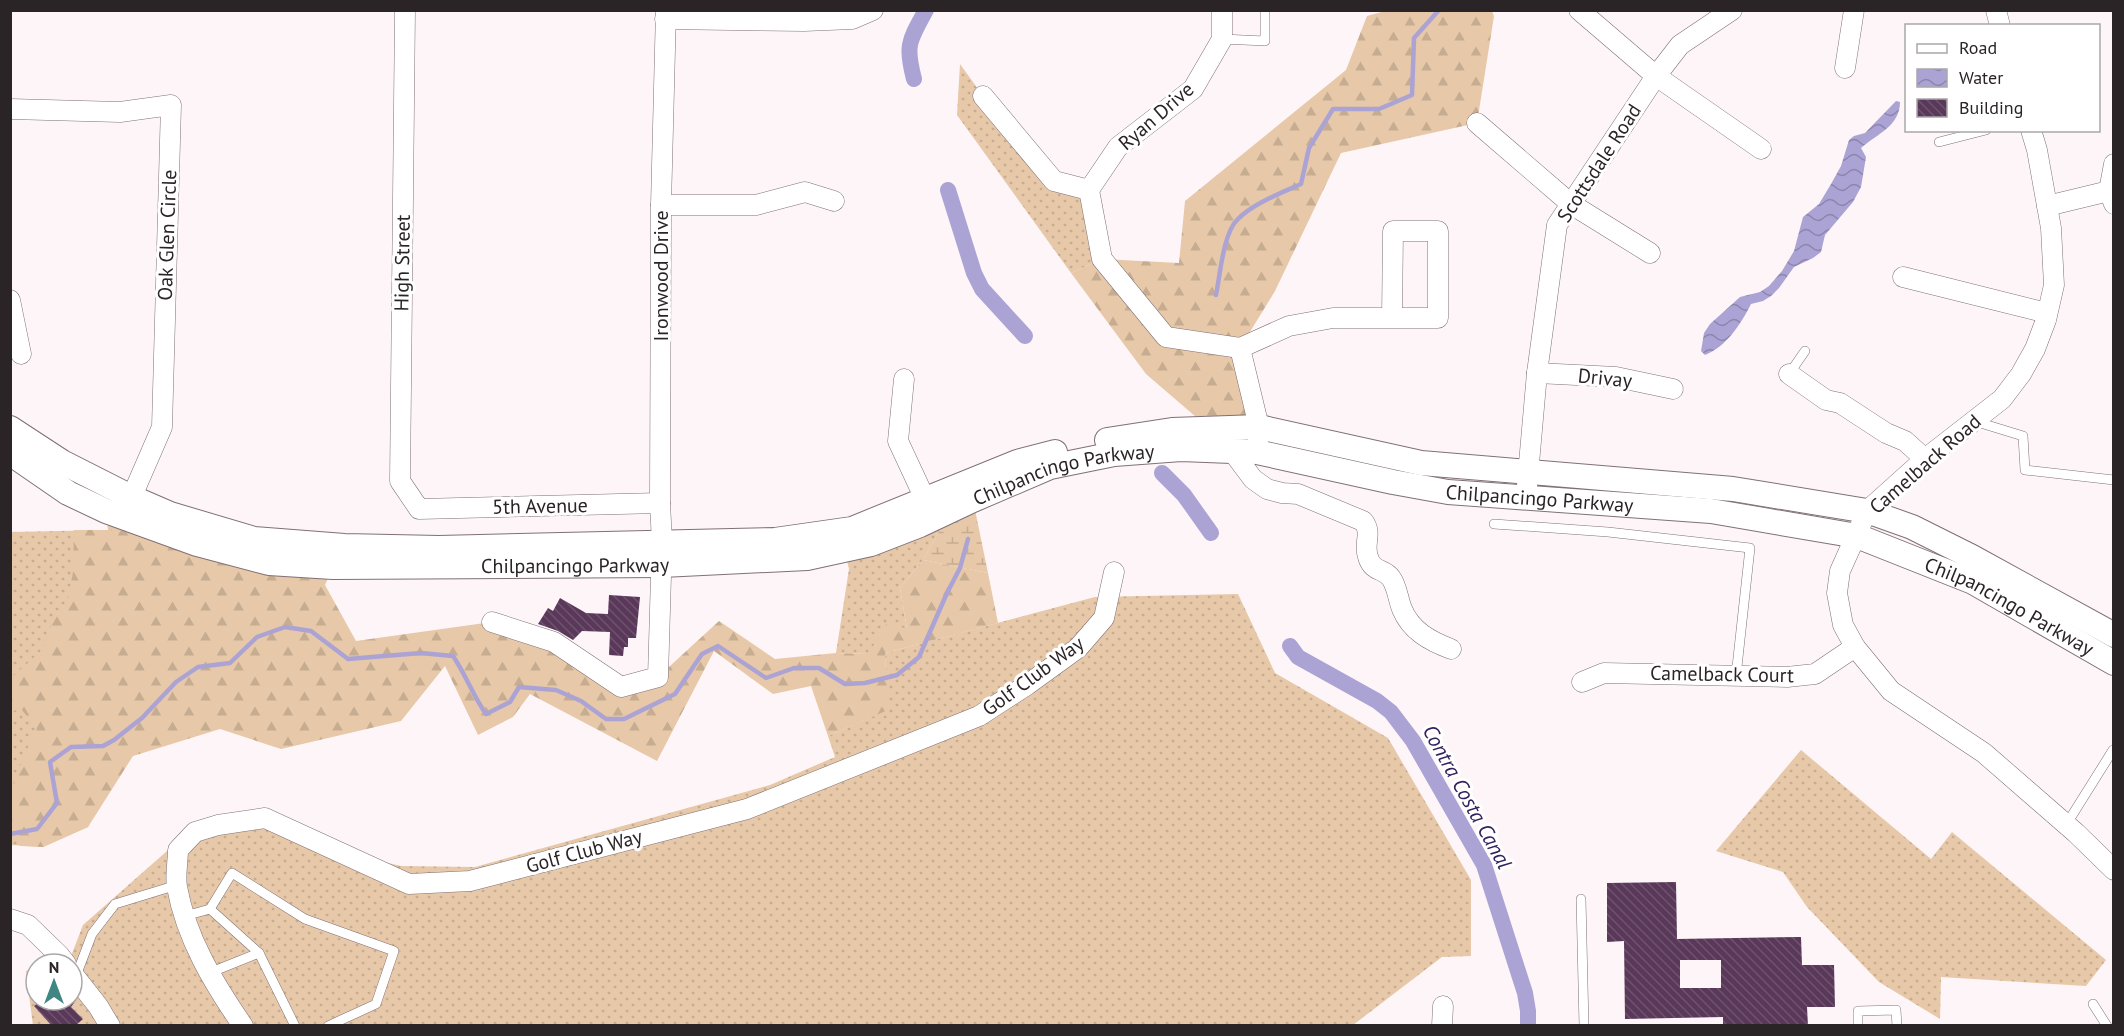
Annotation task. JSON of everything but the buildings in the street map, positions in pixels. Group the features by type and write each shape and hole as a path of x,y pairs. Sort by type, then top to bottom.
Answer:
{"street":[{"name":"High Street","path":"405,10 400,481 419,509"},
{"path":"665,15 804,21 852,19 873,10"},
{"path":"1222,10 1222,39"},
{"path":"1579,10 1656,76 1761,149"},
{"name":"Scottsdale Road","path":"1526,497 1537,373 1557,225 1656,76 1680,45 1732,10"},
{"path":"1845,68 1854,10"},
{"name":"Ironwood Drive","path":"492,622 554,642 621,687 658,677 662,553 660,503 661,205 665,15"},
{"name":"Ryan Drive","path":"1089,190 1118,147 1193,89 1222,39"},
{"path":"983,96 1054,181 1089,190 1102,259 1166,337 1240,348 1289,326 1333,318 1392,318 1438,318 1438,231 1393,231 1392,318"},
{"name":"Oak Glen Circle","path":"10,109 120,112 171,105 162,427 128,508"},
{"path":"1477,123 1571,204 1650,253"},
{"name":"Camelback Road","path":"2031,132 2051,228 2054,285 2035,349 2021,374 2002,399 1925,459 1867,511 1840,571 1837,593 1843,625 1855,647 1891,691 1984,753 2114,870"},
{"path":"2047,206 2111,197 2114,164"},
{"path":"661,205 756,205 805,192 834,201"},
{"path":"1903,278 2047,313"},
{"path":"10,300 21,354"},
{"path":"1240,348 1259,427 1257,452"},
{"name":"Drivay","path":"1537,373 1616,377 1673,389"},
{"path":"1789,374 1826,400 1840,403 1886,433 1905,441 1925,459"},
{"path":"904,379 898,441 927,510"},
{"name":"Chilpancingo Parkway","path":"10,428 128,508 196,544 269,562 333,567 662,553 807,558 871,544 927,510 1017,462 1097,441 1172,430 1259,427 1421,463 1733,489 1867,511 1912,527 1952,547 2114,635"},
{"name":"Chilpancingo Parkway","path":"927,510 1050,467 1114,453 1181,449 1257,452 1448,492 1711,511 1857,536 1972,582 2114,663"},
{"path":"1232,451 1253,479 1268,489 1298,494 1363,521 1368,527 1366,553 1371,564 1392,579 1402,611 1415,630 1431,641 1451,649"},
{"name":"Chilpancingo Parkway","path":"10,453 68,493 128,508"},
{"name":"5th Avenue","path":"419,509 660,503"},
{"name":"Golf Club Way","path":"243,1026 218,991 192,938 177,885 178,850 195,832 218,825 265,818 409,884 470,881 747,809 979,716 1078,648 1104,618 1114,572"},
{"name":"Camelback Court","path":"1582,682 1604,673 1786,677 1815,674 1855,647"},
{"path":"10,919 28,925 57,952"},
{"path":"84,988 110,1026"}],"lane":[{"path":"1222,39 1265,40 1265,10"},
{"path":"1940,142 1978,132"},
{"path":"1789,374 1805,351"},
{"path":"1974,421 2023,436 2025,470 2114,480"},
{"path":"1494,524 1608,532 1750,548 1736,676"},
{"path":"2066,825 2113,750"},
{"path":"186,916 210,909 232,873 305,919 394,951 376,1004 328,1026"},
{"path":"82,952 92,934 115,904 177,885"},
{"path":"1581,899 1584,1026"},
{"path":"210,909 259,953 295,1026"},
{"path":"209,973 259,953"},
{"path":"2093,1004 2107,1026"},
{"path":"1858,1026 1858,1011 1896,1010 1897,1026"}],"green space":[{"path":"1389,10 1492,11 1494,16 1477,123 1341,153 1275,291 1240,348 1259,427 1210,429 1146,374 1071,273 1102,259 1179,263 1185,201 1346,70 1367,16"},
{"path":"960,64 983,96 1054,181 1089,190 1102,259 1071,273 957,115"},
{"path":"973,500 988,573 923,560 951,510"},
{"path":"951,510 923,560 900,588 907,629 868,654 836,653 849,569 844,550"},
{"path":"106,511 197,544 88,827 43,847 11,845 10,532 108,530"},
{"path":"74,530 168,534 333,567 325,585 356,641 492,622 519,630 621,687 658,677 719,621 775,659 836,653 868,654 888,622 907,629 900,588 923,560 988,573 998,623 885,653 888,710 828,736 811,686 773,694 714,651 657,761 530,694 513,717 478,735 445,666 401,721 281,749 220,729 133,756 88,827 43,847 20,846 11,827 11,800 21,763 37,729 22,710 11,711 11,678 42,650 52,622 68,599 73,572"},
{"path":"1238,594 1275,673 1388,738 1471,880 1471,956 1442,957 1353,1025 33,1026 31,1012 84,1012 84,952 73,952 83,925 167,851 179,849 195,832 265,818 341,852 401,866 475,867 770,785 835,757 828,736 887,710 885,653 1095,597"},
{"path":"1801,750 1931,859 1952,832 2106,960 2086,986 1941,977 1940,1019 1879,982 1807,907 1783,872 1716,851"}],"water":[{"path":"1896,101 1900,102 1899,110 1892,123 1861,148 1866,157 1861,187 1853,202 1825,235 1821,252 1794,267 1771,296 1751,304 1726,341 1705,355 1701,351 1704,333 1710,324 1740,297 1760,292 1769,286 1782,271 1794,251 1803,217 1819,204 1831,184 1841,166 1849,140 1865,133"}],"waterway":[{"name":"Contra Costa Canal","path":"914,79 910,43 926,10"},
{"path":"1216,295 1225,245 1232,226 1243,214 1267,199 1301,184 1309,148 1333,109 1379,109 1412,95 1414,38 1439,10"},
{"name":"Contra Costa Canal","path":"948,190 974,273 982,289 1025,336"},
{"name":"Contra Costa Canal","path":"1162,473 1184,495 1211,533"},
{"path":"10,834 37,829 57,803 50,762 71,747 103,746 114,740 142,718 176,682 198,667 230,663 257,637 285,627 311,631 348,659 421,653 453,656 486,714 510,702 519,687 556,690 581,701 606,719 624,719 675,694 702,654 718,646 766,678 794,668 819,668 845,684 865,683 897,675 919,657 960,568 968,539"},
{"name":"Contra Costa Canal","path":"1290,646 1298,657 1377,701 1391,712 1413,741 1484,865 1525,993 1528,1026"}]}
